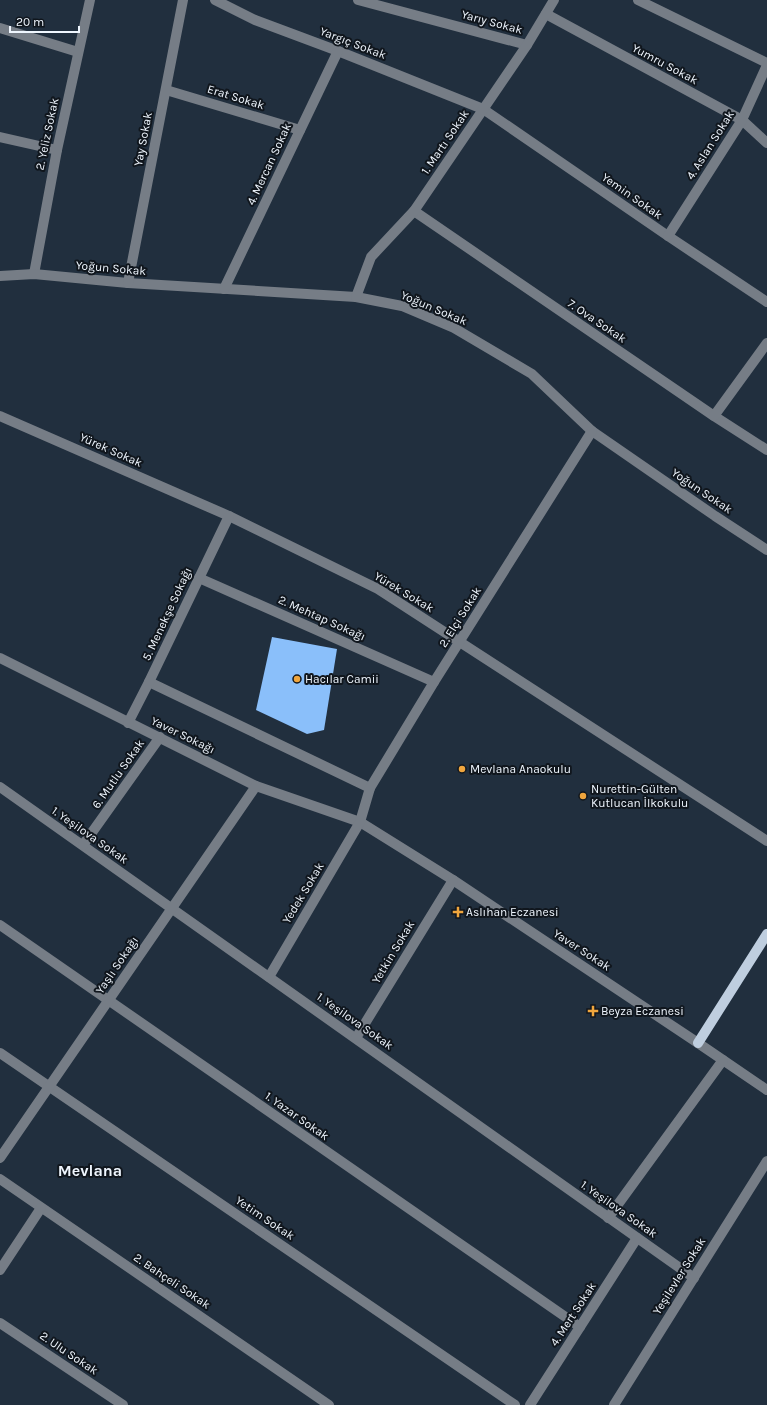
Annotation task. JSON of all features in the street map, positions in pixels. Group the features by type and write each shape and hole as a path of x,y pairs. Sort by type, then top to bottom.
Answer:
{"main road":[{"path":"698,1042 767,934"}],"street":[{"name":"2. Yeliz Sokak","path":"34,274 56,150 90,0"},
{"name":"Yay Sokak","path":"128,283 183,0"},
{"name":"Yargıç Sokak","path":"215,0 255,20 338,50 483,109"},
{"name":"Yarıy Sokak","path":"358,0 527,45"},
{"name":"1. Martı Sokak","path":"356,296 371,257 414,211 527,45 554,0"},
{"path":"638,0 767,64"},
{"name":"Yumru Sokak","path":"546,14 742,120 767,143"},
{"path":"0,28 78,52"},
{"name":"4. Mercan Sokak","path":"224,289 338,50"},
{"name":"4. Aslan Sokak","path":"668,236 742,120 767,64"},
{"name":"Erat Sokak","path":"166,90 300,130"},
{"name":"Yemin Sokak","path":"483,109 767,302"},
{"path":"0,137 56,150"},
{"name":"7. Ova Sokak","path":"414,211 714,416 767,450"},
{"name":"Yoğun Sokak","path":"0,276 34,274 128,283 356,296 402,306 454,328 532,374 592,431 767,550"},
{"path":"714,416 767,343"},
{"name":"Yürek Sokak","path":"0,416 229,516 378,589 767,841"},
{"name":"2. Elçi Sokak","path":"360,822 370,788 434,682 592,431"},
{"name":"5. Menekşe Sokağı","path":"128,723 229,516"},
{"name":"2. Mehtap Sokağı","path":"199,578 434,682"},
{"name":"Yaver Sokağı","path":"0,658 256,786 360,822"},
{"path":"149,682 370,788"},
{"name":"6. Mutlu Sokak","path":"83,845 160,737"},
{"name":"Yaşlı Sokağı","path":"0,1158 256,786"},
{"name":"1. Yeşilova Sokak","path":"0,787 694,1278"},
{"name":"Yaver Sokak","path":"360,822 452,880 698,1042 767,1090"},
{"name":"Yedek Sokak","path":"269,977 360,822"},
{"name":"Yetkin Sokak","path":"356,1038 452,880"},
{"name":"1. Yazar Sokak","path":"0,925 580,1327"},
{"name":"Yetim Sokak","path":"0,1053 515,1405"},
{"path":"608,1218 723,1060"},
{"name":"Yeşilevler Sokak","path":"614,1405 767,1161"},
{"name":"2. Bahçeli Sokak","path":"0,1179 329,1405"},
{"path":"0,1270 42,1208"},
{"name":"4. Mert Sokak","path":"530,1405 637,1238"},
{"name":"2. Ulu Sokak","path":"0,1323 123,1405"}],"building":[{"name":"Hacılar Camii","path":"272,637 337,649 324,730 307,734 256,710"}],"place":[{"name":"Hacılar Camii","path":"297,679"},
{"name":"Mevlana Anaokulu","path":"462,769"},
{"name":"Nurettin-Gülten Kutlucan İlkokulu","path":"583,796"},
{"name":"Aslıhan Eczanesi","path":"458,912"},
{"name":"Beyza Eczanesi","path":"593,1011"}],"district":[{"name":"Mevlana","path":"90,1170"}]}
